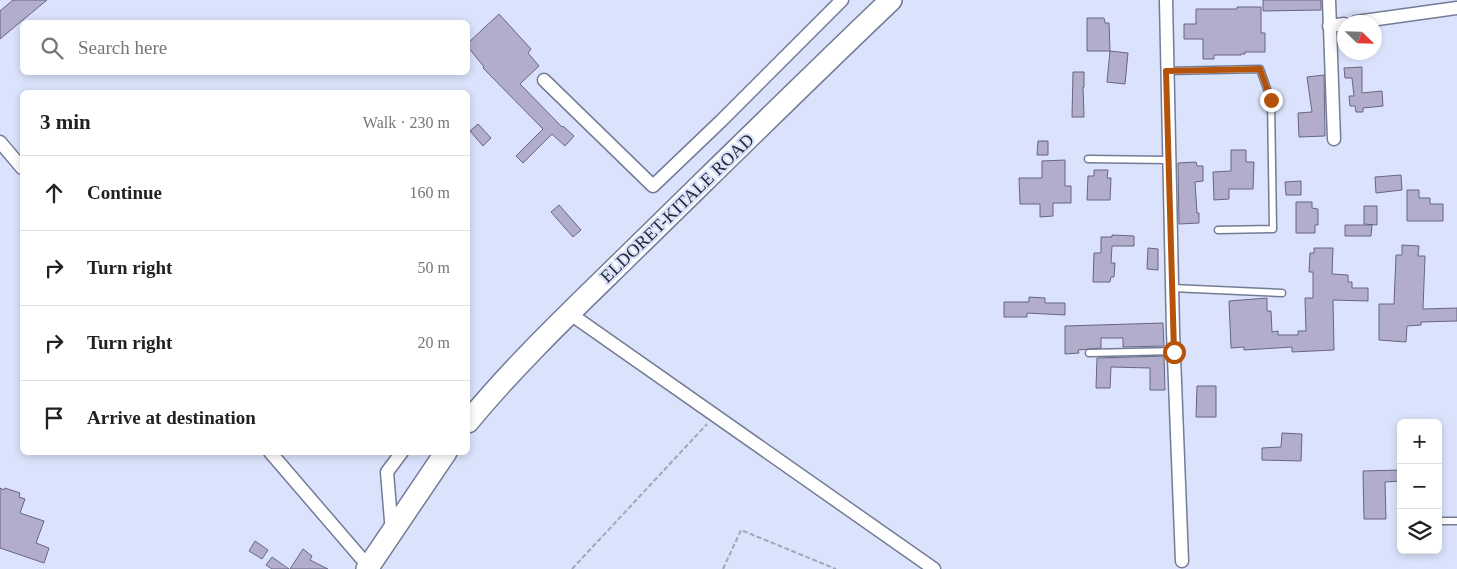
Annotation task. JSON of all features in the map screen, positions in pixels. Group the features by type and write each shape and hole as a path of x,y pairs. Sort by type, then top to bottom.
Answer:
{"highway":[{"name":"ELDORET-KITALE ROAD","path":"470,420 569,313 722,162 892,0"},
{"path":"369,568 444,455"}],"street":[{"path":"544,80 653,186 842,0"},
{"path":"1166,0 1168,160 1182,561"},
{"path":"1329,0 1334,139"},
{"path":"1382,18 1457,8"},
{"path":"1330,26 1337,25"},
{"path":"0,142 20,166"},
{"path":"569,313 934,569"},
{"path":"273,455 369,568"},
{"path":"392,533 387,472 400,455"}],"lane":[{"path":"1166,71 1260,69 1271,100 1273,229 1218,230"},
{"path":"1088,159 1168,160"},
{"path":"1172,288 1282,293"},
{"path":"1088,353 1174,352"},
{"path":"1442,521 1457,521"}],"path":[{"path":"572,569 716,415"},
{"path":"723,569 741,530 836,569"}],"building":[{"path":"13,0 47,0 23,20 20,20 20,22 0,39 0,11"},
{"path":"1263,0 1321,0 1321,10 1263,11"},
{"path":"1237,7 1261,7 1261,33 1265,33 1265,52 1245,52 1245,54 1241,55 1214,55 1214,59 1203,59 1203,39 1184,39 1184,24 1196,24 1196,9 1237,9"},
{"path":"499,14 531,49 528,53 539,66 520,84 562,127 574,136 565,146 552,134 523,163 516,156 543,129 483,68 470,50 470,41"},
{"path":"1087,18 1104,18 1105,23 1109,23 1110,51 1087,51"},
{"path":"1110,51 1128,53 1125,84 1107,82"},
{"path":"1362,67 1362,93 1382,91 1383,106 1363,108 1363,112 1356,112 1355,106 1350,106 1349,96 1354,96 1352,78 1345,78 1344,68"},
{"path":"1073,72 1084,72 1084,117 1072,117"},
{"path":"1324,75 1325,136 1299,137 1298,113 1312,112 1307,77"},
{"path":"478,124 491,138 483,146 470,131"},
{"path":"1038,141 1048,141 1048,155 1037,155"},
{"path":"1231,150 1246,150 1246,162 1254,162 1253,189 1229,189 1229,199 1214,200 1213,172 1231,171"},
{"path":"1065,160 1065,186 1071,186 1071,203 1053,203 1053,216 1040,217 1040,204 1020,204 1019,178 1042,178 1042,161"},
{"path":"1196,162 1197,166 1203,166 1203,181 1195,182 1199,223 1179,224 1178,163"},
{"path":"1094,170 1108,170 1107,178 1111,178 1110,200 1087,200 1088,176 1094,176"},
{"path":"1401,175 1402,190 1376,193 1375,177"},
{"path":"1301,181 1301,195 1286,195 1285,182"},
{"path":"1407,190 1419,190 1419,198 1430,198 1430,204 1443,204 1443,221 1407,221"},
{"path":"1296,202 1312,202 1312,208 1318,209 1318,225 1315,225 1315,233 1296,233"},
{"path":"559,205 581,230 573,237 551,212"},
{"path":"1364,206 1377,206 1377,225 1364,224"},
{"path":"1345,225 1372,225 1371,236 1345,236"},
{"path":"1112,235 1134,236 1134,246 1112,246 1111,263 1115,263 1114,277 1111,277 1110,282 1093,282 1094,253 1101,253 1101,237 1112,237"},
{"path":"1402,245 1419,246 1418,256 1425,256 1423,309 1457,308 1457,321 1421,322 1421,325 1407,326 1406,342 1379,340 1379,304 1394,304 1396,255 1402,255"},
{"path":"1148,248 1158,249 1158,270 1147,269"},
{"path":"1314,248 1333,248 1332,274 1348,275 1348,282 1352,282 1352,288 1368,288 1368,301 1333,300 1334,350 1292,352 1292,347 1244,350 1244,347 1231,348 1229,301 1267,298 1267,311 1271,311 1272,332 1278,331 1278,335 1298,335 1298,331 1306,331 1305,298 1313,298 1313,272 1309,272 1310,253 1314,253"},
{"path":"1029,297 1045,298 1045,303 1065,303 1065,315 1027,313 1027,317 1004,317 1004,302 1029,302"},
{"path":"1163,323 1164,346 1123,347 1123,338 1101,338 1101,348 1078,350 1079,353 1065,354 1065,326"},
{"path":"1164,356 1165,390 1150,390 1150,368 1111,367 1110,388 1096,388 1097,358"},
{"path":"1197,386 1216,386 1216,417 1196,417"},
{"path":"1282,433 1302,434 1301,461 1262,460 1262,448 1281,447"},
{"path":"1397,470 1397,481 1385,482 1386,519 1364,519 1363,471"},
{"path":"0,488 20,493 19,497 25,499 20,513 44,521 36,543 49,548 44,563 0,548"},
{"path":"255,541 268,550 262,559 249,551"},
{"path":"303,549 312,556 310,560 328,569 290,569"},
{"path":"272,557 289,569 272,569 266,565"}],"route":[{"path":"1174,352 1166,71 1260,69 1271,100"}]}
